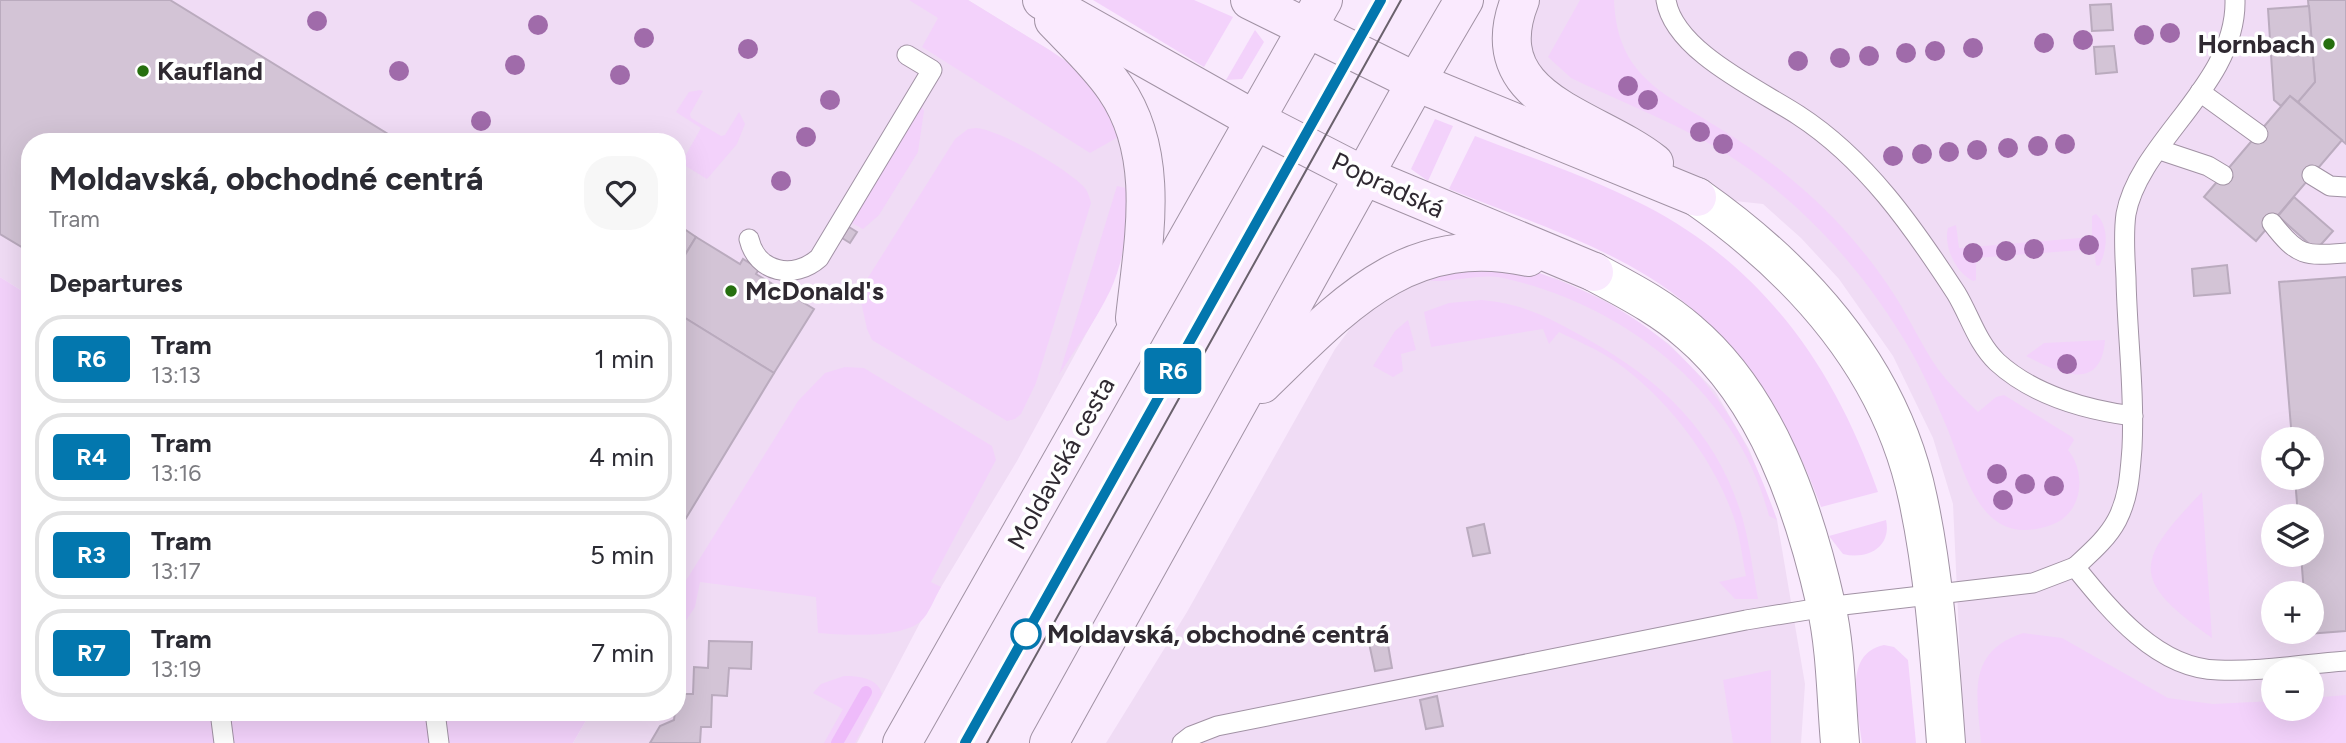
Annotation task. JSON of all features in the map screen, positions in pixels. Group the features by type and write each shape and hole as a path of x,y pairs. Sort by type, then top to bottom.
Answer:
{"street":[{"path":"1036,0 1115,88 1139,142 1146,195 1133,334"},
{"name":"Popradská","path":"1042,0 1255,120 1364,176 1594,272"},
{"path":"1250,0 1315,14 1416,82 1697,197"},
{"path":"1049,743 1464,0"},
{"path":"1520,0 1511,26 1511,46 1521,73 1534,91 1643,153 1738,226 1799,280 1859,359 1888,413 1918,498 1946,743"},
{"name":"Moldavská cesta","path":"902,743 1315,14"},
{"path":"1233,412 1354,300 1405,266 1450,254 1518,255 1594,272 1642,298 1689,332 1712,354 1748,401 1790,486 1826,607 1840,743"}],"lane":[{"path":"1666,0 1671,21 1682,35 1733,75 1800,116 1834,143 1898,208 1959,298 1978,337 1998,363 2061,398 2095,411 2133,416"},
{"path":"1182,743 1191,736 1217,726 1826,607 2033,583 2075,567 2107,536 2124,504 2129,487 2133,416 2125,219 2129,203 2160,150 2200,92 2228,41 2233,25 2235,0"},
{"path":"749,239 753,254 771,268 800,270 819,258 932,70 907,55"},
{"path":"2200,92 2258,134"},
{"path":"2160,150 2208,166 2223,175"},
{"path":"2312,176 2330,186 2346,187"},
{"path":"2272,223 2297,252 2312,255 2346,253"},
{"path":"2075,567 2124,623 2160,650 2190,665 2216,670 2346,661"},
{"path":"221,721 224,743"},
{"path":"436,721 439,743"}],"shaded area":[{"path":"0,0 968,0 1051,51 1120,136 1130,189 1118,267 1110,290 1017,461 923,617 857,743 573,743 586,721 686,721 686,133 21,133 21,290 0,277"},
{"path":"909,0 968,0 1051,51 1072,65 1102,100 1120,136 1090,153 922,47 938,18"},
{"path":"1093,0 1194,0 1233,17 1204,67"},
{"path":"1520,0 2346,0 2346,743 1964,743 1953,504 1933,438 1893,356 1839,279 1801,238 1763,204 1697,197 1544,98"},
{"path":"1580,0 1614,0 1617,26 1624,48 1647,80 1788,176 1837,222 1885,281 1938,369 1978,412 1996,397 2004,395 2072,437 2074,440 2068,450 2078,470 2079,492 2070,512 2062,520 2026,530 2007,527 1991,517 1978,502 1930,388 1900,333 1882,305 1840,252 1792,204 1739,162 1710,144 1571,78 1548,57"},
{"path":"1255,30 1264,42 1242,79 1226,80"},
{"path":"703,91 690,114 691,118 721,136 725,135 739,112 745,124 737,144 707,179 686,166 686,155 701,128 676,112 689,92"},
{"path":"922,107 924,111 918,152 879,215 863,229 850,222"},
{"path":"1435,119 1453,126 1428,181 1411,169"},
{"path":"976,128 1015,142 1060,168 1083,186 1091,203 1036,383 1021,414 1007,421 872,340 859,292 955,139 968,129"},
{"path":"1475,136 1605,186 1646,206 1688,231 1726,260 1760,291 1790,326 1817,364 1861,447 1878,492 1821,507 1792,439 1754,377 1707,322 1679,298 1626,263 1601,251 1449,189"},
{"path":"1117,186 1130,189 1127,228 1119,266 1104,302 1059,375"},
{"path":"2096,214 2104,226 2106,239 2099,266 2096,265 2094,249 1976,258 1976,280 1973,281 1956,265 1947,243 1948,228 1956,225 1959,248 2092,237 2092,216"},
{"path":"1522,267 1570,285 1613,306 1651,331 1684,359 1712,392 1737,429 1777,520 1769,516 1754,472 1731,431 1703,393 1670,361 1632,332 1591,309 1548,291 1503,278 1441,281 1424,279 1428,271"},
{"path":"1428,271 1555,278 1604,300 1634,319 1669,344 1715,391 1749,449 1777,520 1805,684 1801,743 1106,743 1187,612 1335,349 1358,318"},
{"path":"0,277 21,290 21,721 586,721 573,743 0,743"},
{"path":"1482,300 1525,309 1589,340 1641,374 1685,414 1704,437 1733,490 1743,520 1758,599 1735,599 1719,582 1746,576 1736,525 1725,496 1686,431 1635,376 1616,362 1559,332 1549,344 1543,329 1431,347 1424,312 1449,303"},
{"path":"1408,320 1416,350 1401,354 1403,371 1393,377 1373,366 1395,331"},
{"path":"2105,340 2102,357 2095,368 2086,373 2062,372 2026,356 2044,343"},
{"path":"845,367 864,368 992,446 996,460 931,582 941,587 927,614 912,627 900,631 857,635 818,633 816,597 700,582 695,607 686,620 686,581 798,401 825,373"},
{"path":"2202,492 2212,638 2166,600 2155,584 2151,569 2154,553 2164,536"},
{"path":"1886,520 1885,538 1881,545 1868,553 1843,554 1829,536"},
{"path":"2023,633 2062,638 2168,698 2213,704 2261,702 2261,721 2324,721 2324,697 2346,695 2346,743 1981,743 1979,677 1992,651 2005,641"},
{"path":"1884,645 1894,647 1908,660 1916,743 1862,743 1856,700 1857,672 1862,660 1871,650"},
{"path":"1771,670 1771,743 1733,743 1723,680"},
{"path":"844,676 862,677 872,681 882,694 855,743 824,743 843,709 813,693 821,684"}],"building":[{"name":"Kaufland","path":"0,0 170,0 386,133 21,133 21,247 0,234"},
{"name":"Hornbach","path":"2308,0 2346,0 2346,144 2298,102 2315,82"},
{"path":"2111,4 2113,30 2092,31 2090,5"},
{"path":"2309,6 2315,82 2298,102 2290,96 2281,106 2274,100 2268,9"},
{"path":"2114,46 2117,72 2096,74 2094,47"},
{"path":"2290,96 2342,140 2256,241 2204,197"},
{"path":"2294,197 2333,231 2316,250 2278,216"},
{"path":"849,227 857,232 850,243 842,238"},
{"path":"686,230 696,237 686,253"},
{"name":"McDonald's","path":"696,237 740,264 743,259 759,269 756,274 814,309 774,373 686,319 686,253"},
{"path":"2227,265 2230,293 2194,296 2192,269"},
{"path":"2346,277 2346,631 2324,633 2324,581 2303,581 2302,567 2324,567 2324,504 2297,504 2296,490 2324,490 2324,427 2291,427 2279,282"},
{"path":"686,319 774,373 686,518"},
{"path":"1484,524 1490,553 1473,556 1467,528"},
{"path":"1387,639 1392,668 1375,671 1369,643"},
{"path":"709,641 752,642 751,669 729,668 727,696 712,695 711,727 701,727 700,743 650,743 660,726 672,721 686,721 686,694 693,694 694,667 708,668"},
{"path":"1437,696 1443,726 1426,729 1420,700"}],"waterway":[{"path":"837,743 866,692"}],"tram line":[{"path":"965,743 1381,0"},
{"name":"R6","path":"965,743 1381,0"},
{"path":"987,743 1401,0"}],"place":[{"name":"Hornbach","path":"2329,44"},
{"name":"Kaufland","path":"143,71"},
{"name":"McDonald's","path":"731,291"},
{"name":"Moldavská, obchodné centrá","path":"1026,634"}]}
